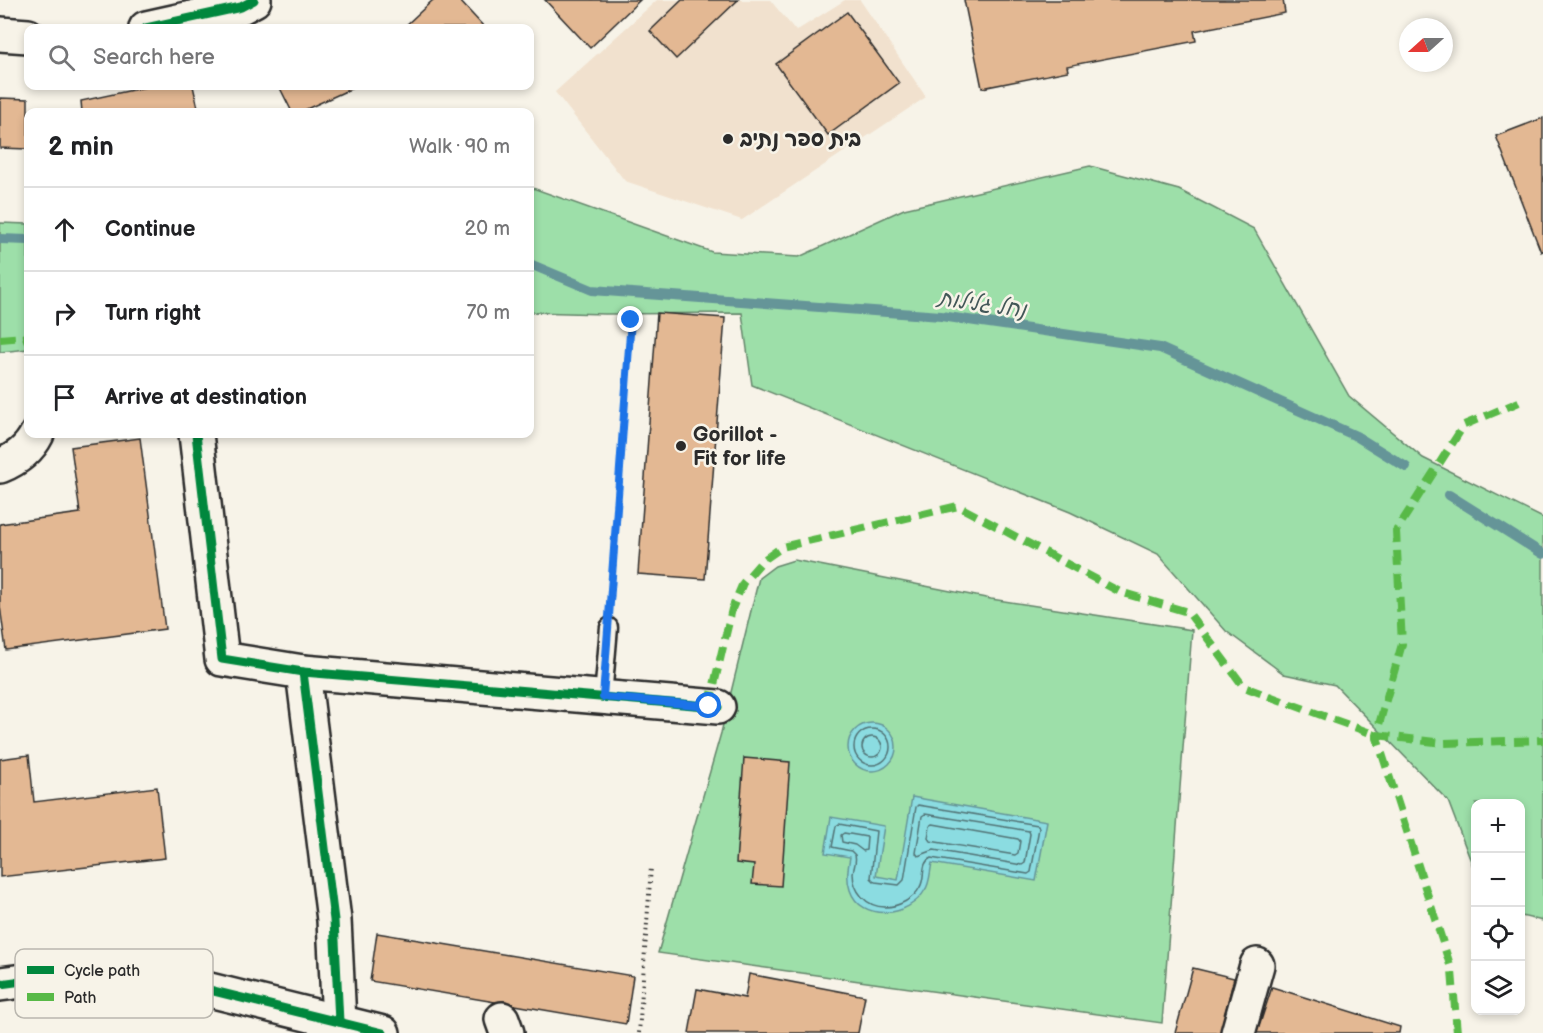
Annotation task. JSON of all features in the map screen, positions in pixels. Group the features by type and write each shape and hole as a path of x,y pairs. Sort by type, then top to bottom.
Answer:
{"street":[{"path":"164,24 241,7 254,0"},
{"path":"0,34 24,36"},
{"path":"0,466 12,461 31,446 35,438"},
{"path":"196,438 222,659 303,672 718,707"},
{"path":"303,672 334,920 339,1022"},
{"path":"1238,1033 1257,965"},
{"path":"0,984 15,982"},
{"path":"213,991 383,1033"}],"lane":[{"path":"603,697 609,627"}],"path":[{"path":"609,627 631,320"},
{"path":"639,1033 651,867"}],"shaded area":[{"name":"בית ספר נתיב","path":"657,0 770,0 796,31 845,0 860,0 926,97 742,220 625,181 555,92"}],"green space":[{"path":"1090,166 1179,190 1254,229 1349,396 1423,458 1543,518 1543,921 1525,917 1525,799 1471,799 1471,861 1448,801 1335,685 1284,674 1226,631 1158,554 1070,512 752,385 742,313 534,312 534,188 712,252 799,257 904,209"},
{"path":"0,223 24,224 24,349 0,352"},
{"path":"794,560 991,599 1192,630 1162,1023 658,953 721,733 759,578 775,566"}],"water":[{"path":"872,723 889,730 896,747 889,764 872,771 855,764 848,747 855,730"},
{"path":"912,797 1047,821 1036,881 932,863 927,887 918,899 908,906 898,911 886,912 875,912 864,908 856,901 850,890 848,869 850,857 825,853 831,817 884,826 876,876 898,880"}],"building":[{"path":"433,0 459,0 481,24 407,24"},
{"path":"545,0 640,0 590,48"},
{"path":"682,0 738,0 676,59 650,31"},
{"path":"964,0 1283,0 1285,13 1194,31 1196,41 1067,66 1068,71 982,88"},
{"path":"847,12 899,83 828,135 776,64"},
{"path":"132,90 194,90 198,108 82,108 81,101"},
{"path":"281,90 348,90 309,108 290,108"},
{"path":"0,98 28,99 28,108 24,108 24,149 0,148"},
{"path":"1543,118 1543,251 1541,252 1496,136"},
{"name":"Gorillot - Fit for life","path":"657,313 725,318 705,579 638,574"},
{"path":"140,438 165,629 6,650 0,606 0,524 80,513 71,447"},
{"path":"29,755 34,802 157,787 165,858 0,877 0,759"},
{"path":"744,758 790,762 781,886 752,884 754,865 736,863"},
{"path":"377,933 633,976 626,1024 515,1005 505,1001 495,1002 370,981"},
{"path":"1193,968 1234,978 1220,1033 1175,1033"},
{"path":"749,974 865,996 858,1033 689,1033 697,989 745,998"},
{"path":"1272,987 1400,1027 1399,1033 1257,1033"}],"waterway":[{"name":"נחל גלילות","path":"0,239 24,240"},
{"name":"נחל גלילות","path":"534,266 592,290 941,316 1160,348 1356,436 1406,467"},
{"name":"נחל גלילות","path":"1449,495 1543,554"}],"marked path":[{"path":"0,339 24,337"},
{"path":"1457,1033 1452,971 1376,735 1402,644 1396,531 1464,425 1519,402"},
{"path":"709,706 732,609 743,583 762,561 782,547 958,506 1120,592 1188,612 1244,687 1376,735 1444,743 1543,740"}],"cycle path":[{"path":"164,24 241,7 254,0"},
{"path":"196,438 222,659 303,672 334,920 339,1022"},
{"path":"303,672 718,707"},
{"path":"0,984 15,982"},
{"path":"213,991 383,1033"}],"place":[{"name":"בית ספר נתיב","path":"728,139"},
{"name":"Gorillot - Fit for life","path":"681,446"}],"route":[{"path":"631,320 603,697 709,706"}]}
